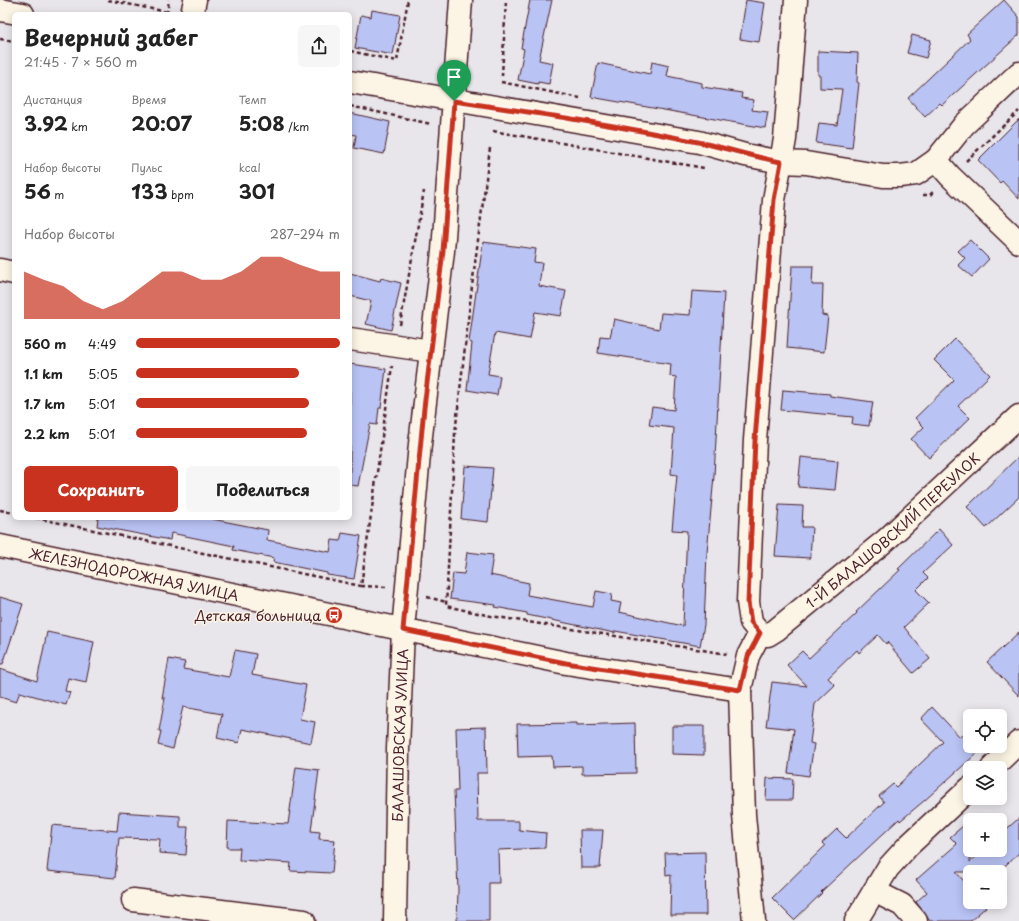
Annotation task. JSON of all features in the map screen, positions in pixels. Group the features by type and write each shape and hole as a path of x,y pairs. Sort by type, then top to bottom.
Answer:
{"street":[{"path":"192,12 195,0"},
{"name":"БАЛАШОВСКАЯ УЛИЦА","path":"395,921 398,749 393,628 421,437 443,251 461,0"},
{"path":"754,921 744,815 740,690 748,656 760,633 751,622 748,602 756,425 774,200 785,139 796,0"},
{"path":"0,10 12,12"},
{"path":"352,82 699,142 746,155 781,162 806,163 883,176 900,176 916,174 936,160 964,125 1019,73"},
{"path":"936,160 950,176 1019,242"},
{"path":"0,270 12,273"},
{"path":"352,339 395,347 431,351"},
{"name":"1-Й БАЛАШОВСКИЙ ПЕРЕУЛОК","path":"760,633 768,635 776,630 886,540 1019,416"},
{"name":"ЖЕЛЕЗНОДОРОЖНАЯ УЛИЦА","path":"0,546 566,663 740,690"},
{"path":"999,761 1019,742"},
{"path":"856,921 888,868 908,846 963,795"},
{"path":"874,891 902,905 916,921"},
{"path":"133,900 304,921"}],"path":[{"path":"108,0 162,12"},
{"path":"167,12 169,0"},
{"path":"352,51 397,61 408,0"},
{"path":"502,76 506,0"},
{"path":"0,39 12,41"},
{"path":"352,106 435,124"},
{"path":"490,148 455,434 446,606 498,617 748,656"},
{"path":"361,586 395,347 407,291 425,185"},
{"path":"0,510 12,513"},
{"path":"46,520 361,586 387,587 393,628"}],"building":[{"path":"530,0 552,0 539,60 553,63 549,84 538,82 538,84 518,80 524,49 521,48"},
{"path":"746,0 765,3 759,42 740,39"},
{"path":"1004,0 1019,17 1019,35 942,105 940,103 925,117 908,98 970,39 967,34"},
{"path":"372,10 400,15 393,55 355,48 361,15 371,17"},
{"path":"912,35 931,40 926,58 907,53"},
{"path":"818,51 858,53 857,82 859,83 852,148 816,143 819,123 837,125 842,89 820,88 820,75 818,75"},
{"path":"652,62 669,66 667,76 702,83 702,87 742,93 741,98 754,100 752,110 768,112 765,128 591,97 598,63 650,74"},
{"path":"352,113 390,122 384,154 354,148 356,135 352,134"},
{"path":"1019,119 1019,199 1002,181 1000,183 978,160"},
{"path":"970,240 989,259 972,277 958,265 965,258 958,251"},
{"path":"483,242 536,249 534,262 542,263 539,286 566,291 561,316 535,312 530,339 495,333 488,374 500,376 497,395 467,390 472,343 469,342"},
{"path":"792,266 813,266 812,285 823,285 822,315 828,316 824,352 787,348"},
{"path":"352,274 380,281 381,278 401,283 391,330 366,324 371,301 352,296"},
{"path":"692,291 724,293 714,476 707,553 704,625 700,646 615,631 615,633 527,615 527,613 495,607 496,605 450,599 453,573 464,574 467,552 493,555 490,575 529,583 527,595 593,607 596,591 612,594 611,601 621,603 619,612 683,626 687,531 672,530 677,475 671,474 674,428 649,425 652,407 674,410 676,377 670,376 671,364 598,353 600,336 610,337 614,319 659,329 661,313 690,315"},
{"path":"955,339 990,375 958,406 970,418 929,458 911,439 924,427 915,418 954,380 934,360"},
{"path":"352,364 386,369 381,408 379,408 377,425 370,424 358,486 352,485"},
{"path":"783,390 830,394 830,396 873,402 869,426 852,424 853,417 781,410"},
{"path":"1019,456 1019,497 986,528 967,507"},
{"path":"801,457 838,461 835,490 798,487"},
{"path":"465,466 493,468 488,522 461,519"},
{"path":"779,505 803,506 802,527 812,527 810,558 775,556"},
{"path":"98,520 217,520 268,530 267,540 330,552 332,540 340,541 342,533 361,536 354,579 327,575 327,573 273,562 274,558 233,550 234,546 171,533 170,540 97,526"},
{"path":"939,529 953,545 923,573 928,578 916,590 929,603 904,627 930,659 913,673 887,642 886,644 878,635 859,653 857,650 828,678 835,685 815,704 810,743 814,744 809,776 788,773 794,729 766,726 772,682 807,686 787,665 802,651 809,658 857,613 856,612 900,570 898,569"},
{"path":"0,597 23,604 3,664 0,664"},
{"path":"47,632 94,642 86,682 68,678 65,691 70,692 66,705 20,692 16,702 0,697 0,669 37,681"},
{"path":"1019,632 1019,696 987,662"},
{"path":"235,650 256,654 252,675 306,685 300,719 315,722 311,743 242,729 239,743 217,738 222,714 183,707 173,749 158,745 165,698 162,698 169,659 185,662 183,669 229,677"},
{"path":"932,707 960,737 963,734 963,753 977,753 968,761 963,761 963,766 900,821 899,819 821,892 822,893 794,920 772,898 825,846 822,843 837,829 846,838 884,802 879,796 893,784 896,787 943,742 921,719"},
{"path":"577,723 577,725 635,723 636,773 582,774 582,766 553,767 552,756 518,757 517,724"},
{"path":"672,726 704,726 704,755 672,754"},
{"path":"486,727 487,773 477,773 478,821 519,821 519,830 546,833 545,848 498,850 499,883 489,883 489,921 457,921 458,890 454,791 458,791 456,728"},
{"path":"296,767 319,770 311,831 320,832 319,839 335,840 332,873 290,871 291,863 239,860 240,848 227,848 228,821 288,824"},
{"path":"767,778 793,779 792,800 766,800"},
{"path":"119,812 180,816 180,827 188,827 186,855 159,853 160,839 119,838 115,878 47,871 52,825 117,831"},
{"path":"1019,818 1019,853 1006,865 963,865 963,872 956,872 963,880 963,909 984,909 970,921 930,921 916,902 927,892 916,880 957,844 950,837 963,826 963,857 970,857 970,862 976,857 1007,857 1007,829"},
{"path":"580,830 603,830 600,868 581,868"},
{"path":"705,852 706,915 670,915 671,875 666,876 665,853"}],"place":[{"name":"Детская больница","path":"334,615"}],"route":[{"path":"454,101 699,142 746,155 781,162 774,200 755,440 748,602 751,622 754,628 760,633 748,656 740,690 566,663 403,630 424,408 443,251 454,101"}]}
